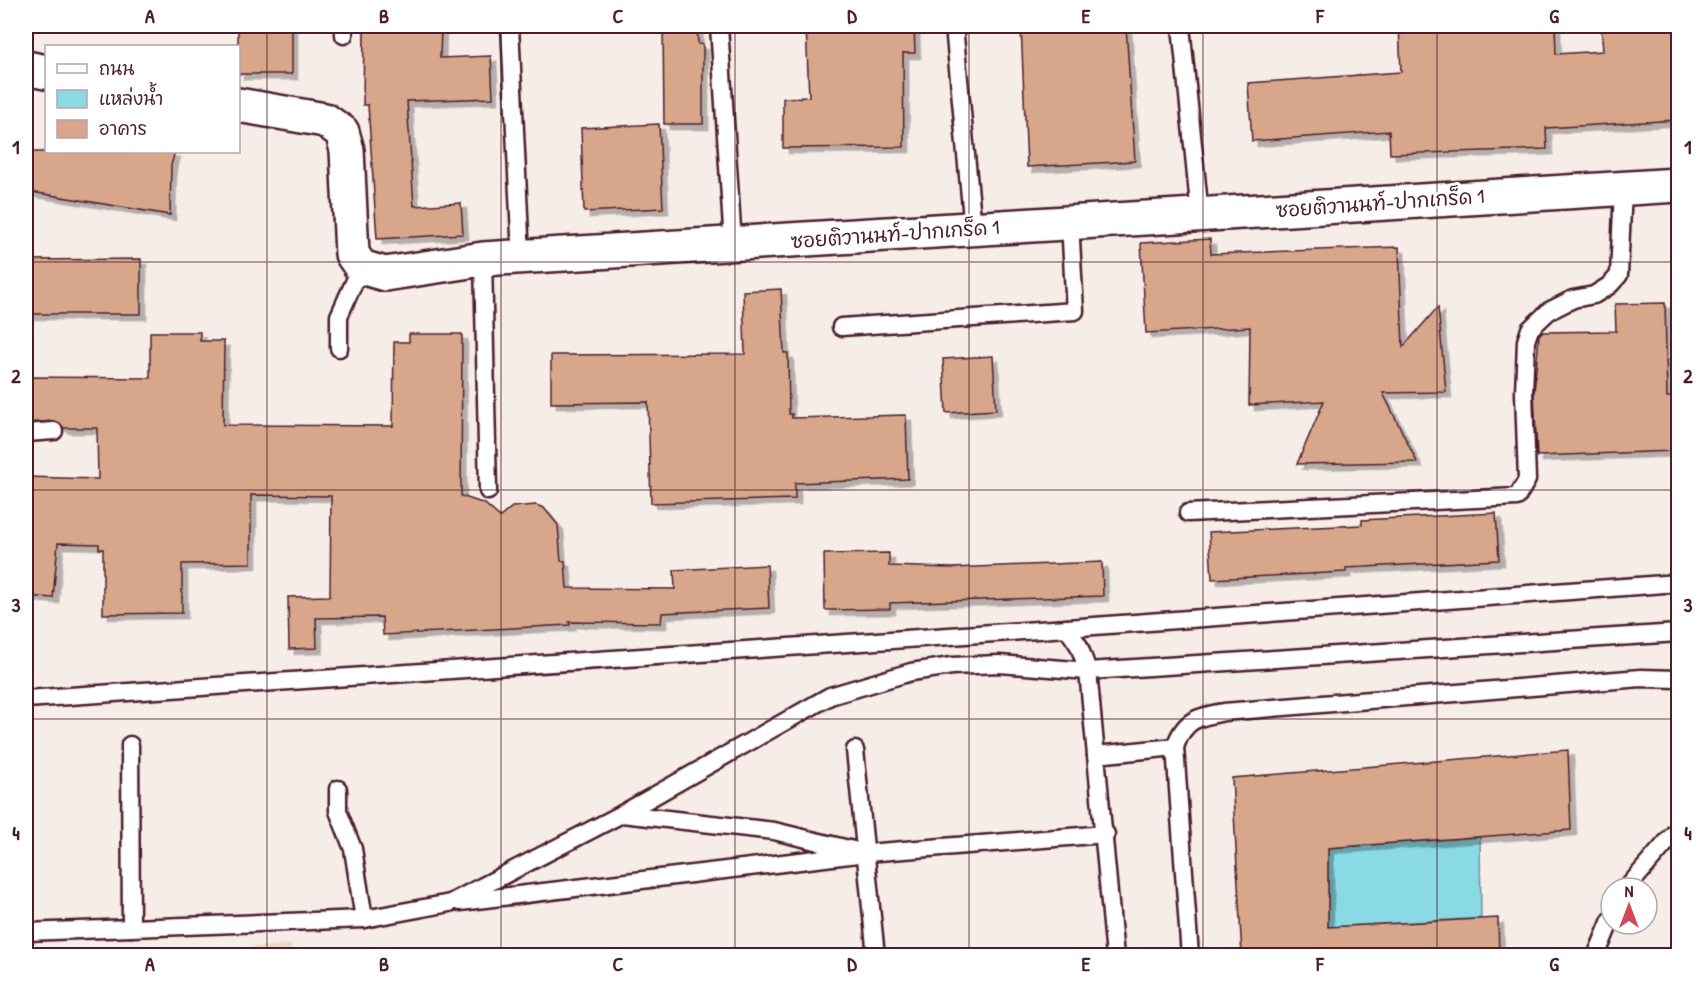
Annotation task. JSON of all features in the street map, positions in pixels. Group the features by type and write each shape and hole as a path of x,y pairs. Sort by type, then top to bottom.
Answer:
{"street":[{"path":"26,69 45,72"},
{"path":"240,105 325,120 342,132 347,150 352,254 361,267"},
{"name":"ซอยติวานนท์-ปากเกร็ด 1","path":"361,267 385,274 483,259 1678,185"}],"lane":[{"path":"510,26 521,257"},
{"path":"718,26 733,244"},
{"path":"954,26 973,229"},
{"path":"1181,26 1200,215"},
{"path":"1188,513 1517,497 1527,480 1524,393 1526,341 1530,329 1549,311 1573,299 1594,295 1610,285 1619,275 1623,189"},
{"path":"842,327 1075,311 1070,223"},
{"path":"483,259 488,491"},
{"path":"339,348 339,316 361,267"},
{"path":"26,434 54,431"},
{"path":"26,699 1067,628 1678,583"},
{"path":"1067,628 1079,646 1088,671 1106,834 1115,956"},
{"path":"450,903 621,814 830,696 911,672 952,666 999,664 1088,671 1678,633"},
{"path":"1190,956 1175,747 1179,732 1197,717 1224,712 1641,678 1678,679"},
{"path":"130,745 131,928"},
{"path":"1096,755 1175,747"},
{"path":"855,750 876,956"},
{"path":"338,789 338,811 353,849 364,919"},
{"path":"621,814 774,831 866,853"},
{"path":"1637,876 1678,829"},
{"path":"26,932 364,919 450,903 866,853 1106,834"},
{"path":"1596,956 1604,936"}],"shaded area":[{"path":"291,944 292,955 155,955"}],"water":[{"path":"1480,837 1481,918 1328,927 1328,848"}],"building":[{"path":"238,26 292,26 292,74 240,74 240,45 238,45"},
{"path":"364,26 441,28 440,58 491,56 493,98 407,101 414,206 461,203 463,234 377,239 368,105 363,105"},
{"path":"663,26 697,26 698,44 703,44 703,124 664,124"},
{"path":"806,26 914,26 915,53 903,53 904,147 783,148 783,98 809,97"},
{"path":"1021,26 1126,26 1135,161 1027,167"},
{"path":"1399,26 1555,26 1556,54 1603,51 1601,26 1675,26 1678,120 1546,128 1547,149 1390,154 1389,131 1252,141 1248,83 1401,72"},
{"path":"659,124 663,208 584,212 581,128"},
{"path":"26,152 175,153 171,165 170,215 26,191"},
{"path":"1210,239 1211,254 1399,247 1403,347 1438,307 1446,392 1383,393 1417,462 1297,464 1324,401 1249,405 1250,327 1146,333 1141,243"},
{"path":"141,259 141,314 26,314 26,260"},
{"path":"781,289 784,353 788,353 789,414 792,414 792,418 906,415 908,479 795,483 795,499 651,503 648,402 551,403 551,355 745,354 743,291"},
{"path":"1665,303 1667,397 1673,397 1675,451 1537,456 1534,393 1539,335 1542,332 1616,331 1615,304"},
{"path":"150,332 200,332 200,341 224,341 223,425 393,426 394,342 409,342 409,334 462,334 461,496 485,504 500,517 512,507 536,505 544,508 558,525 561,561 565,561 567,588 675,589 674,570 767,565 769,608 662,613 661,623 569,622 570,625 383,635 382,617 316,618 317,648 289,649 288,597 330,596 331,496 251,495 251,563 182,564 182,613 103,614 103,549 99,549 99,544 58,543 53,598 26,596 26,477 98,479 97,428 64,428 54,421 26,423 26,377 150,378"},
{"path":"993,356 996,410 946,413 943,359"},
{"path":"1496,513 1499,560 1346,568 1346,572 1212,579 1209,532 1362,525 1362,520"},
{"path":"889,553 889,566 951,568 1102,562 1103,596 890,603 890,609 825,610 824,554"},
{"path":"1568,750 1571,830 1328,848 1328,927 1498,918 1499,956 1242,956 1232,778"}]}
